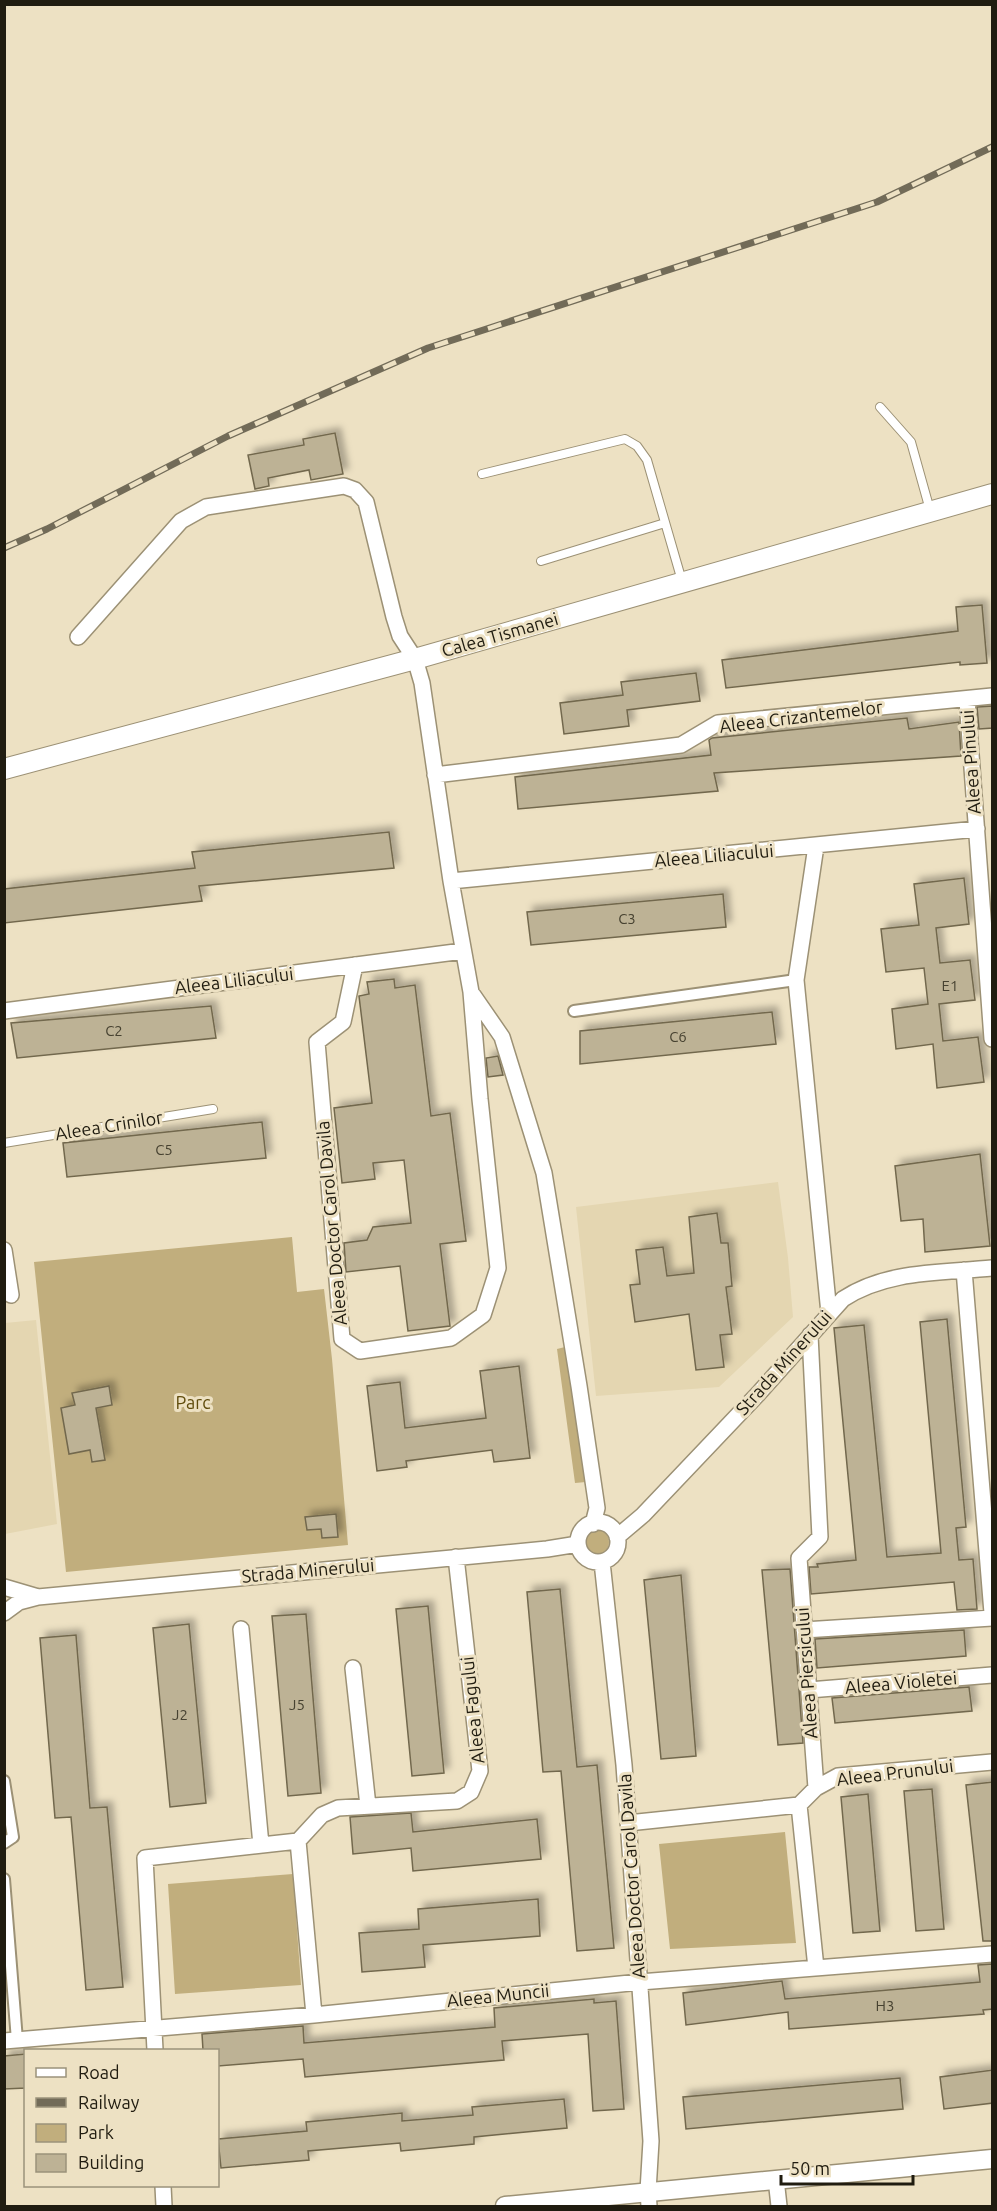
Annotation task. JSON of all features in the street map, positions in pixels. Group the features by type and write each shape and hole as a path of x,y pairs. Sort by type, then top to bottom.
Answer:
{"main road":[{"name":"Calea Tismanei","path":"4,769 415,659 993,494"}],"street":[{"name":"Aleea Doctor Carol Davila","path":"78,637 181,521 206,507 344,486 356,490 366,502 394,617 400,636 415,659 422,683 451,881 471,992 498,1268 483,1315 451,1338 360,1351 342,1339 317,1042 343,1022 355,965"},
{"name":"Aleea Crizantemelor","path":"435,775 681,745 718,723 993,696"},
{"name":"Aleea Pinului","path":"967,700 993,1039"},
{"name":"Aleea Liliacului","path":"451,881 976,829"},
{"path":"816,846 796,980 829,1313"},
{"name":"Aleea Liliacului","path":"4,1011 463,951"},
{"path":"574,1011 796,980"},
{"name":"Aleea Doctor Carol Davila","path":"471,992 502,1037 544,1173 597,1508 593,1524"},
{"path":"4,1250 11,1295"},
{"name":"Strada Minerului","path":"617,1537 643,1515 758,1394 843,1299 879,1281 993,1268"},
{"path":"804,1630 993,1616 964,1270"},
{"name":"Aleea Piersicului","path":"810,1335 820,1537 799,1558 816,1788"},
{"path":"601,1523 609,1526 617,1537 617,1548 613,1556 602,1562 586,1559 580,1552 579,1538 584,1529 593,1524 601,1523"},
{"name":"Strada Minerului","path":"4,1613 19,1602 38,1597 548,1550 578,1544"},
{"name":"Aleea Fagului","path":"298,1841 322,1815 338,1808 457,1801 471,1792 480,1771 456,1557"},
{"name":"Aleea Doctor Carol Davila","path":"602,1562 624,1765 651,2141 649,2199"},
{"name":"Strada Minerului","path":"4,1587 38,1597"},
{"path":"241,1629 261,1845"},
{"path":"353,1668 368,1806"},
{"name":"Aleea Violetei","path":"809,1690 993,1676"},
{"name":"Aleea Prunului","path":"799,1805 816,1788 838,1776 993,1762"},
{"path":"4,1781 13,1837 4,1843"},
{"path":"628,1823 799,1805 816,1968"},
{"path":"155,2049 145,1858 298,1841 314,2015"},
{"path":"4,1879 11,2040"},
{"name":"Aleea Muncii","path":"11,2040 314,2015 640,1982 993,1954"},
{"path":"505,2206 649,2199 776,2179 993,2159"},
{"path":"776,2179 779,2206"},
{"path":"163,2187 164,2206"}],"lane":[{"path":"880,407 911,442 930,512"},
{"path":"482,474 625,439 637,446 647,460 683,582"},
{"path":"541,561 665,524"},
{"name":"Aleea Crinilor","path":"4,1143 213,1109"}],"shaded area":[{"path":"778,1182 793,1317 719,1387 596,1396 576,1207"},
{"path":"36,1320 57,1524 5,1534 5,1323"}],"green space":[{"name":"Parc","path":"292,1237 297,1292 324,1289 348,1545 66,1572 34,1262"},
{"path":"565,1347 586,1482 575,1483 557,1349"},
{"path":"596,1529 605,1533 609,1542 605,1551 596,1555 587,1551 583,1542 587,1533"},
{"path":"785,1832 796,1943 670,1949 659,1844"},
{"path":"293,1874 301,1985 175,1994 168,1884"}],"building":[{"path":"335,433 343,474 311,480 309,470 268,478 269,486 255,489 248,455 304,445 303,439"},
{"path":"982,605 987,663 960,665 960,662 726,688 722,660 958,631 956,607"},
{"path":"696,673 700,701 627,710 629,726 564,734 560,703 623,695 621,682"},
{"path":"993,706 993,728 979,729 977,707"},
{"path":"907,718 909,729 959,722 961,756 714,773 718,791 518,809 515,777 711,755 709,740 712,738"},
{"path":"389,832 394,868 199,886 202,901 4,923 4,889 195,868 192,852"},
{"path":"964,878 969,924 936,928 940,963 970,960 975,1000 939,1004 943,1041 978,1037 984,1082 937,1088 933,1044 896,1049 892,1009 928,1004 924,968 886,972 881,929 919,925 914,884"},
{"path":"723,894 726,927 531,945 527,912"},
{"path":"394,979 395,988 415,985 431,1116 450,1113 466,1241 440,1244 450,1326 408,1331 400,1266 346,1272 344,1243 367,1240 373,1227 411,1223 404,1160 373,1163 375,1179 342,1183 334,1108 372,1103 359,996 369,994 367,982"},
{"path":"211,1006 216,1038 17,1058 11,1023"},
{"path":"772,1012 776,1044 580,1064 580,1031"},
{"path":"498,1056 503,1075 488,1077 486,1058"},
{"path":"262,1122 266,1158 67,1177 63,1143"},
{"path":"980,1154 990,1246 925,1252 923,1219 901,1221 895,1166"},
{"path":"717,1213 721,1243 728,1243 732,1286 726,1287 732,1334 720,1335 724,1367 696,1370 689,1314 635,1322 630,1285 640,1284 636,1250 663,1247 667,1276 694,1273 689,1217"},
{"path":"947,1319 966,1527 956,1528 959,1560 973,1559 977,1609 957,1610 954,1582 811,1594 809,1567 856,1560 834,1328 864,1325 887,1557 941,1553 920,1322"},
{"path":"519,1366 530,1458 494,1462 492,1450 406,1461 407,1467 377,1471 367,1386 400,1382 405,1428 486,1418 480,1371"},
{"path":"109,1386 112,1405 96,1408 105,1460 92,1462 90,1450 69,1454 61,1408 75,1405 72,1393"},
{"path":"336,1514 338,1537 322,1538 321,1529 307,1530 305,1517"},
{"path":"790,1569 803,1743 778,1745 762,1570"},
{"path":"681,1575 696,1756 661,1759 644,1580"},
{"path":"560,1589 577,1767 597,1765 614,1948 577,1951 561,1771 543,1772 527,1592"},
{"path":"428,1606 444,1773 412,1776 396,1609"},
{"path":"306,1614 321,1793 288,1796 272,1616"},
{"path":"189,1624 206,1803 170,1807 153,1628"},
{"path":"964,1630 966,1656 817,1668 815,1639"},
{"path":"76,1635 90,1808 107,1807 123,1987 86,1990 71,1817 55,1818 40,1638"},
{"path":"969,1687 972,1711 835,1723 832,1698"},
{"path":"993,1782 993,1941 983,1941 966,1785"},
{"path":"932,1789 944,1929 916,1931 904,1791"},
{"path":"868,1794 880,1931 853,1933 841,1797"},
{"path":"411,1813 413,1832 537,1819 541,1859 413,1871 411,1848 353,1854 350,1817"},
{"path":"538,1899 540,1936 423,1945 425,1967 362,1972 359,1933 419,1929 418,1909"},
{"path":"993,1964 993,2009 983,2010 984,2014 789,2029 788,2012 686,2025 683,1993 782,1981 785,1999 980,1982 978,1965"},
{"path":"594,1999 594,2003 616,2001 624,2109 593,2111 588,2034 502,2041 504,2060 305,2077 303,2059 219,2066 219,2049 203,2049 202,2034 303,2026 304,2043 495,2027 494,2008"},
{"path":"24,2054 24,2088 4,2089 4,2056"},
{"path":"993,2070 993,2103 944,2109 940,2077"},
{"path":"900,2078 903,2109 686,2129 683,2097"},
{"path":"564,2099 567,2128 474,2137 474,2144 401,2151 400,2143 308,2151 309,2160 221,2168 219,2139 307,2131 306,2122 402,2113 402,2121 473,2115 472,2107"}],"railway":[{"path":"4,548 47,529 228,436 428,348 877,202 992,147"}]}
